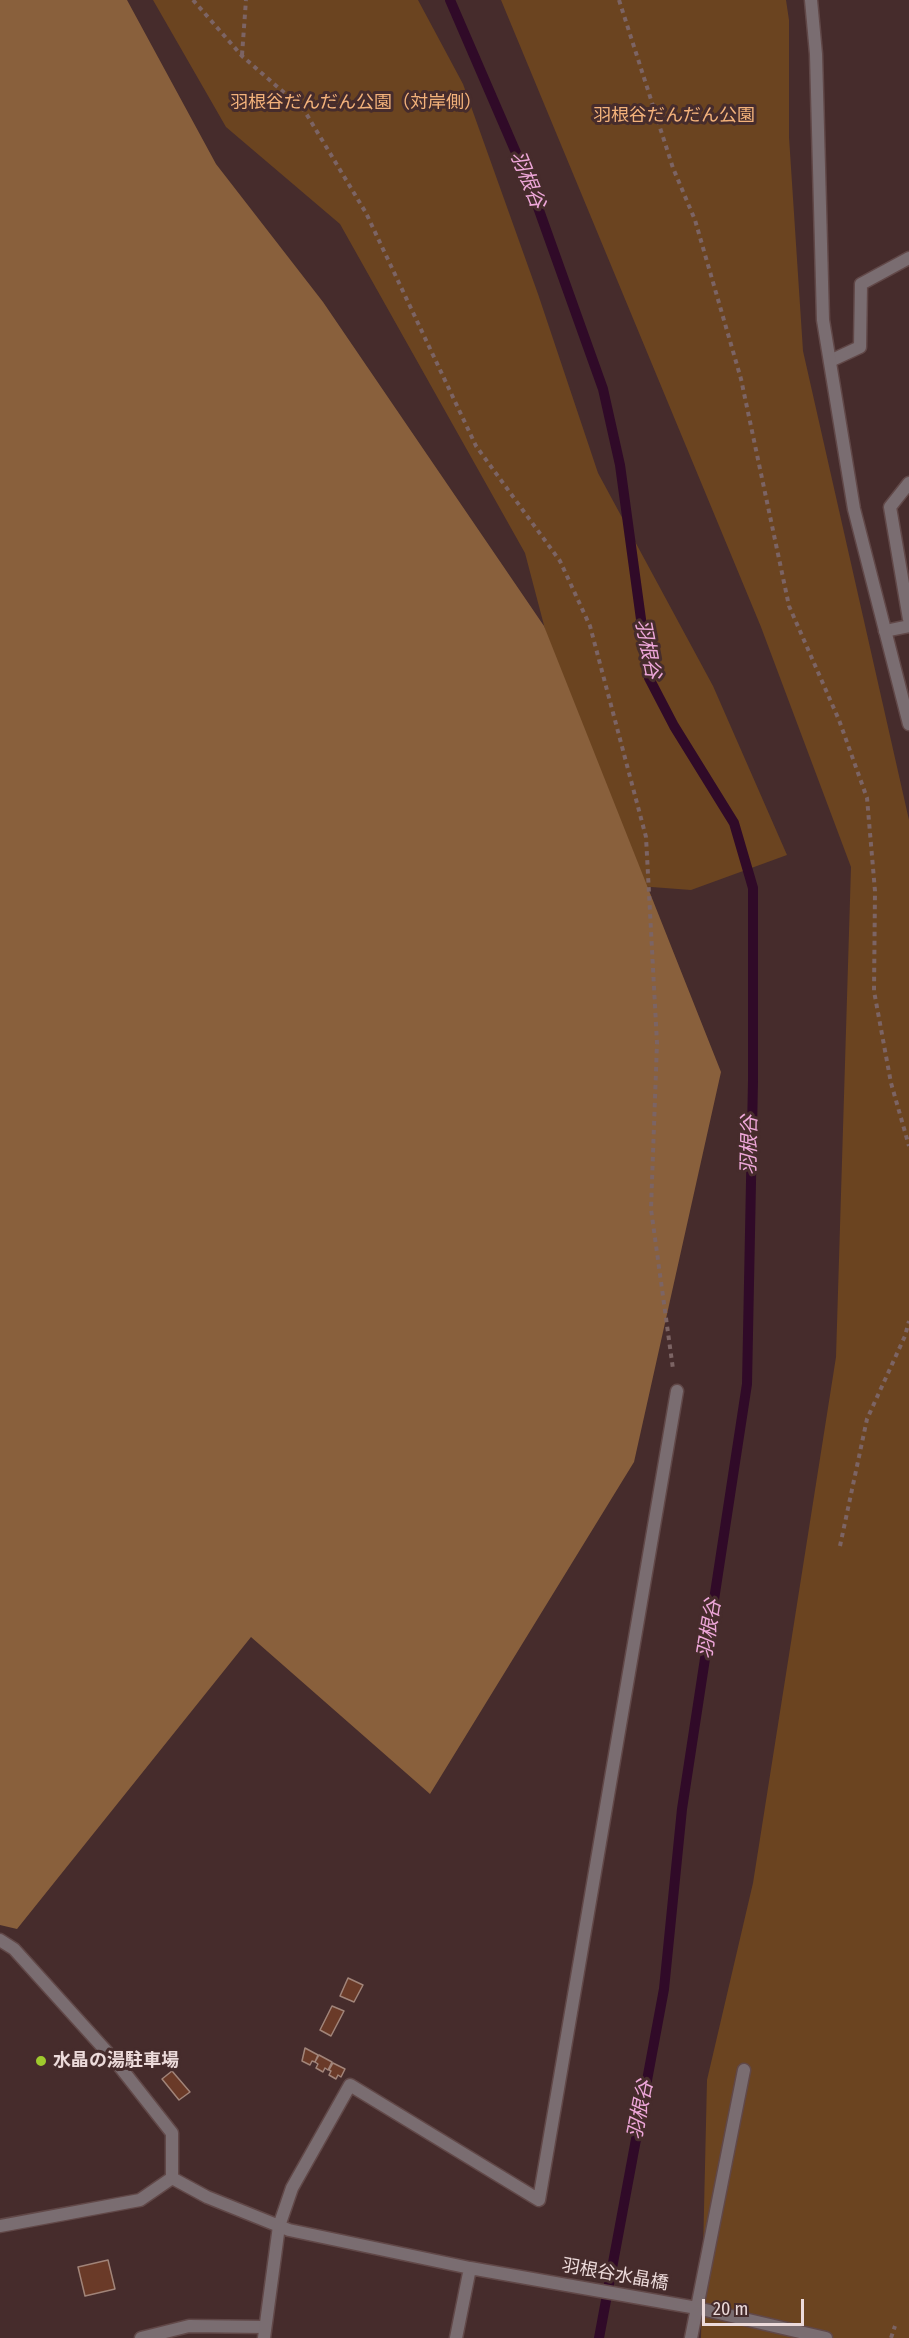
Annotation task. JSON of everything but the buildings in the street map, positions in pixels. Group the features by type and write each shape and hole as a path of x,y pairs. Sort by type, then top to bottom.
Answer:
{"street":[{"path":"811,0 816,54 823,320 854,509 909,724"},
{"path":"830,361 860,346 861,284 909,258"},
{"path":"909,483 890,507 909,619"},
{"path":"885,631 909,626"},
{"path":"141,2338 189,2326 265,2332 279,2226 292,2188 350,2085 539,2200 676,1391"},
{"path":"0,1940 14,1949 117,2063 172,2133 172,2178 140,2200 0,2226"},
{"path":"691,2338 693,2307 744,2070"},
{"name":"羽根谷水晶橋","path":"172,2178 207,2197 279,2226 470,2268 693,2307 826,2338"},
{"path":"456,2338 470,2268"}],"path":[{"path":"193,0 242,56 304,110 366,213 476,446 560,561 590,626 646,837 657,1043 651,1209 676,1391"},
{"path":"242,56 246,0"},
{"path":"619,0 673,168 695,220 741,379 789,606 839,720 867,798 875,891 874,991 891,1083 909,1146"},
{"path":"840,1546 867,1419 905,1336 909,1321"},
{"path":"891,2338 895,2326"}],"green space":[{"name":"羽根谷だんだん公園（対岸側）","path":"153,0 418,0 463,84 538,294 598,473 713,686 787,855 691,890 612,884 525,553 340,224 226,127"},
{"name":"羽根谷だんだん公園","path":"501,0 786,0 789,20 789,137 803,351 909,820 909,2338 701,2338 707,2080 753,1883 836,1357 851,867 761,627"}],"shaded area":[{"path":"0,0 127,0 216,164 323,302 544,626 721,1072 634,1462 430,1794 251,1637 17,1929 0,1925"}],"waterway":[{"name":"羽根谷","path":"450,0 530,185 603,389 620,465 649,678 674,726 734,823 753,888 753,1081 747,1384 682,1809 664,1989 599,2338"}],"place":[{"name":"水晶の湯駐車場","path":"41,2061"}]}
